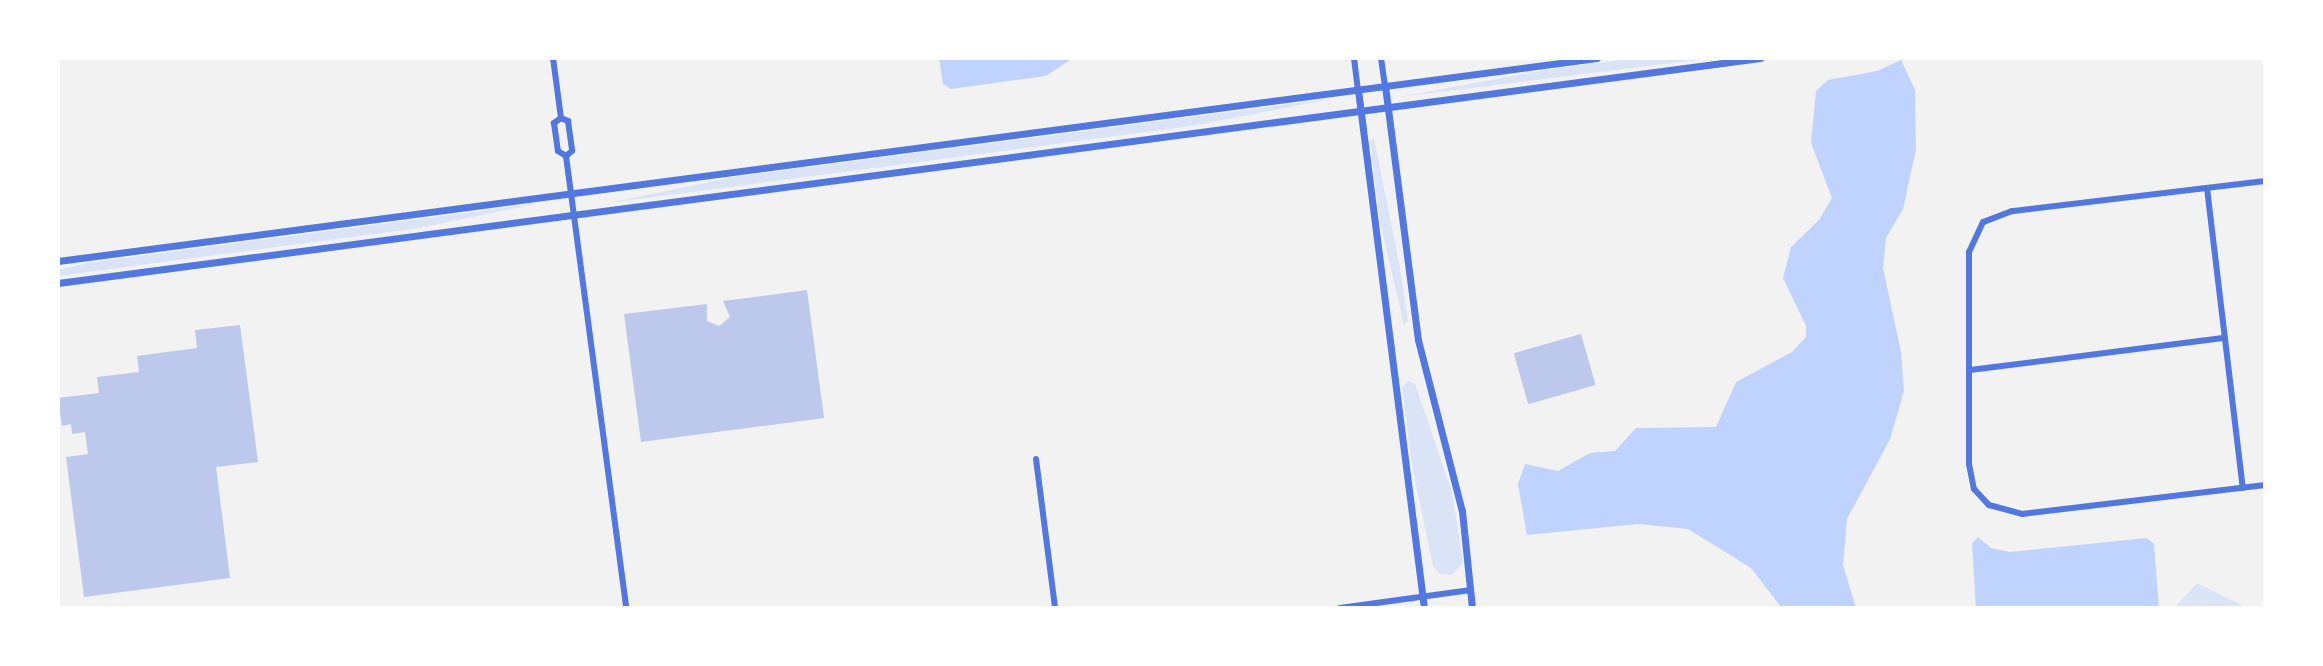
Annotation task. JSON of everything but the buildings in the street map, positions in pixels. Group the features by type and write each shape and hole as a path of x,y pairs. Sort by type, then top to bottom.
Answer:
{"street":[{"path":"553,58 561,118"},
{"path":"1354,58 1424,608"},
{"path":"1381,58 1418,340 1462,511 1472,608"},
{"path":"58,261 1597,58"},
{"path":"58,283 1760,58"},
{"path":"561,118 568,121 572,151 566,156"},
{"path":"561,118 554,123 558,151 566,156"},
{"path":"566,156 626,608"},
{"path":"2265,181 2012,211 1983,222 1969,252 1970,477 1980,497 1998,510 2022,514 2265,485"},
{"path":"2207,188 2243,488"},
{"path":"1970,370 2225,338"},
{"path":"1036,459 1055,608"},
{"path":"1340,608 1472,590"}],"shaded area":[{"path":"1638,58 1712,58 1399,97 1545,70"},
{"path":"1336,98 1192,126 608,203 734,177"},
{"path":"1374,138 1400,268 1408,321 1404,325 1380,222 1370,141"},
{"path":"540,203 419,228 58,276 58,270 87,263"},
{"path":"1408,381 1415,384 1452,492 1463,562 1452,575 1440,574 1433,566 1412,465 1402,387"},
{"path":"2197,583 2248,608 2174,608"}],"water":[{"path":"939,58 1073,58 1046,76 951,89 943,84"},
{"path":"1901,60 1915,90 1916,149 1903,209 1886,238 1883,268 1901,352 1904,391 1890,439 1847,519 1843,565 1856,608 1782,608 1751,568 1688,529 1638,524 1527,535 1518,484 1525,464 1558,471 1590,453 1615,451 1636,428 1716,427 1736,382 1792,352 1806,337 1806,326 1783,278 1791,247 1819,220 1832,198 1811,143 1816,91 1828,80 1877,71"},
{"path":"1978,537 1991,548 2010,552 2147,538 2154,544 2159,608 1976,608 1972,544"}]}
